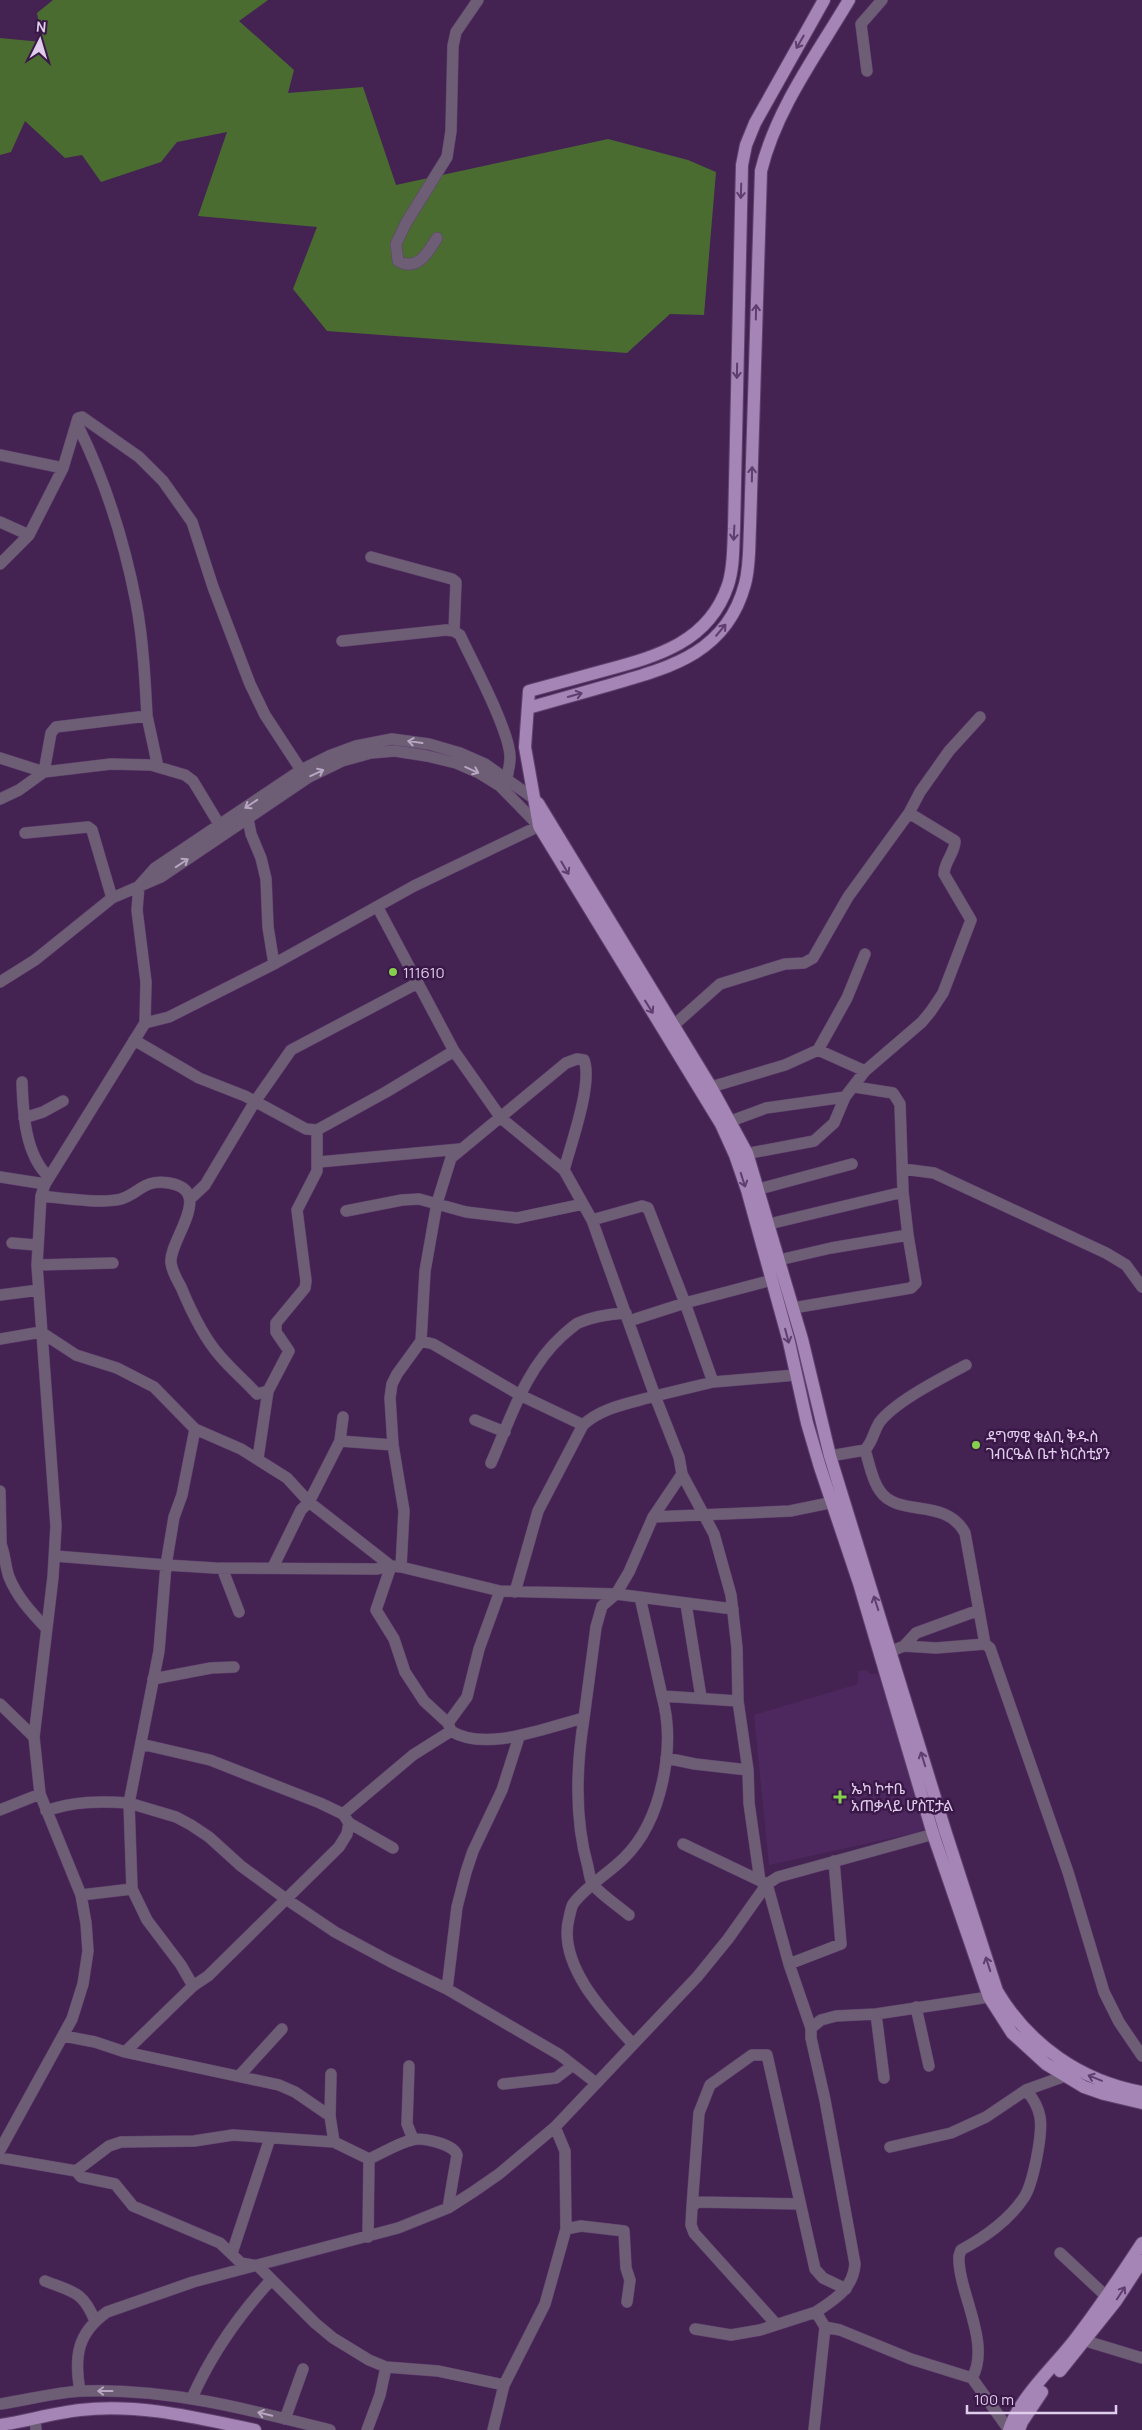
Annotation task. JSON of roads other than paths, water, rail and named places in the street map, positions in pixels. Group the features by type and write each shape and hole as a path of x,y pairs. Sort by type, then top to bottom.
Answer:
{"main road":[{"path":"824,0 755,123 746,145 742,165 734,529 732,563 722,601 711,617 698,630 663,653 529,690 525,747 540,826 741,1154 759,1189 793,1308 830,1456 885,1653 988,1997 1012,2033 1031,2052 1064,2076 1104,2094 1142,2103"},
{"path":"528,708 666,669 690,657 709,643 725,625 736,607 745,584 750,536 761,172 766,150 781,117 850,0"},
{"path":"536,800 731,1121 741,1154 810,1432 885,1653"},
{"path":"939,1832 997,1992 1009,2011 1039,2044 1070,2066 1107,2083 1142,2092"},
{"path":"1009,2430 1020,2406 1107,2297 1142,2243"},
{"path":"1020,2430 1022,2422 1043,2391 1086,2341 1116,2301 1142,2261"},
{"path":"0,2425 36,2425 80,2410 130,2409 190,2416 255,2430"}],"street":[{"path":"437,238 426,257 415,264 398,262 396,244 406,223 447,157 451,131 453,46 456,32 478,0"},
{"path":"867,71 860,24 882,0"},
{"path":"0,564 29,535 63,468 78,418 82,417 139,457 163,481 192,522 213,587 250,684 265,714 302,770"},
{"path":"77,424 96,464 119,532 136,602 143,648 147,716 158,767"},
{"path":"0,454 63,468"},
{"path":"0,522 29,535"},
{"path":"371,557 452,579 456,582 454,631"},
{"path":"342,641 432,631 454,631 460,636 482,679 504,734 511,757 507,778"},
{"path":"0,799 19,790 44,772 51,733 56,727 147,716"},
{"path":"674,1026 720,984 785,964 804,962 813,958 848,897 909,813 949,752 980,717"},
{"path":"0,982 35,960 112,898 161,877 248,819 292,782 302,770 329,756 356,746 392,739 429,744 460,753 484,764 507,778 536,800"},
{"path":"0,2150 64,2036 83,1984 88,1951 86,1923 80,1895 40,1794 34,1737 55,1556 56,1526 36,1245 41,1196 47,1180 145,1023 146,982 136,910 139,886 155,868 219,824 292,782 309,777 342,762 371,753 395,751 456,763 479,773 500,786 540,826 414,886 378,908 274,964 169,1017 145,1023"},
{"path":"0,758 44,772 117,764 158,767 185,775 193,781 219,824"},
{"path":"741,1154 814,1141 834,1124 845,1097 865,1071 922,1022 943,993 971,925 970,915 944,874 944,869 955,846 955,841 909,813"},
{"path":"248,819 266,879 268,927 274,964"},
{"path":"25,833 88,828 92,830 112,898"},
{"path":"378,908 416,984 454,1051 501,1118 564,1170 592,1220 655,1396 679,1457 682,1474 714,1534 733,1610 738,1701 748,1770 749,1803 763,1883 811,2028 811,2038 825,2100 855,2264 851,2283 816,2312 731,2335 694,2328"},
{"path":"711,1087 785,1065 818,1050 847,998 865,954"},
{"path":"268,1391 258,1394 219,1355 192,1314 171,1264 171,1256 187,1219 190,1199 205,1185 254,1103 291,1050 416,984"},
{"path":"134,1040 199,1078 245,1096 254,1103 306,1128 317,1130 454,1051"},
{"path":"818,1050 865,1071"},
{"path":"564,1170 585,1088 587,1067 584,1060 577,1059 566,1063 451,1158 437,1203 425,1271 421,1341 392,1384 390,1398 393,1446 404,1511 396,1566 376,1610 394,1639 405,1672 414,1686 424,1701 458,1735 486,1739 519,1737 537,1730 584,1718"},
{"path":"22,1082 24,1118 29,1138 40,1168 47,1180"},
{"path":"793,1308 911,1288 916,1283 903,1192 900,1104 897,1098 886,1090 854,1086"},
{"path":"731,1121 766,1108 845,1097"},
{"path":"24,1118 43,1112 63,1101"},
{"path":"258,1458 268,1391 289,1350 276,1332 276,1323 304,1288 306,1281 297,1210 314,1178 319,1162 317,1130"},
{"path":"319,1162 460,1149"},
{"path":"759,1189 852,1164"},
{"path":"903,1169 934,1173 942,1176 1098,1249 1126,1265 1142,1287"},
{"path":"0,1176 47,1180"},
{"path":"41,1196 108,1200 122,1198 148,1183 159,1183 179,1186 190,1199"},
{"path":"769,1224 903,1192"},
{"path":"346,1211 402,1200 419,1199 466,1212 517,1218 583,1204"},
{"path":"592,1220 642,1206 648,1208 713,1382"},
{"path":"779,1260 831,1248 908,1235"},
{"path":"12,1243 36,1245"},
{"path":"37,1264 113,1263"},
{"path":"491,1464 520,1395 535,1367 557,1341 576,1324 602,1314 628,1317 772,1280"},
{"path":"0,1295 39,1290"},
{"path":"0,1338 41,1332 76,1355 117,1368 149,1383 195,1429 258,1458 287,1478 309,1502 396,1566"},
{"path":"421,1341 433,1344 520,1395 583,1425"},
{"path":"830,1456 865,1450 873,1441 879,1424 899,1405 966,1364"},
{"path":"515,1592 538,1511 583,1425 592,1416 655,1396 713,1382 796,1375"},
{"path":"273,1567 301,1510 309,1502 340,1440 343,1417"},
{"path":"475,1420 505,1432"},
{"path":"193,1986 182,1965 146,1920 132,1890 129,1803 159,1650 166,1565 174,1517 182,1495 195,1429"},
{"path":"340,1440 393,1446"},
{"path":"865,1450 880,1492 895,1502 943,1512 960,1524 965,1533 985,1644 995,1660 1062,1854 1104,1992 1119,2022 1142,2056"},
{"path":"628,1916 592,1884 578,1819 578,1754 596,1627 602,1606 616,1594 630,1572 653,1517 682,1474"},
{"path":"0,1491 1,1543 8,1576 25,1605 46,1628"},
{"path":"653,1517 790,1511 834,1502"},
{"path":"55,1556 222,1568 376,1569 396,1566 515,1592 616,1594 733,1610"},
{"path":"222,1568 239,1612"},
{"path":"346,1819 413,1755 450,1727 467,1696 479,1649 500,1590"},
{"path":"633,2044 609,2019 588,1989 572,1961 566,1942 572,1905 592,1884 624,1858 643,1836 657,1804 666,1758 668,1732 640,1597"},
{"path":"686,1604 701,1697"},
{"path":"904,1646 916,1633 979,1610"},
{"path":"885,1653 904,1646 936,1648 985,1644"},
{"path":"153,1680 211,1668 234,1667"},
{"path":"662,1696 701,1697 738,1701"},
{"path":"0,1704 34,1737"},
{"path":"448,1989 457,1907 466,1872 502,1790 519,1737"},
{"path":"142,1744 210,1760 346,1819 393,1848"},
{"path":"666,1758 695,1764 748,1770"},
{"path":"0,1810 40,1794"},
{"path":"46,1811 65,1804 129,1803 176,1817 209,1837 241,1866 286,1899 343,1936 391,1962 448,1989 574,2065 596,2083"},
{"path":"125,2052 193,1986 208,1976 339,1847 347,1834 346,1819"},
{"path":"80,2391 76,2367 78,2351 84,2335 95,2321 107,2312 193,2282 368,2237 448,2208 499,2174 555,2127 697,1977 728,1939 763,1883 778,1876 939,1832"},
{"path":"683,1844 763,1883"},
{"path":"790,1964 841,1944 834,1861"},
{"path":"80,1895 132,1890"},
{"path":"811,2028 821,2020 829,2018 876,2014 988,1997"},
{"path":"916,2007 929,2066"},
{"path":"876,2014 884,2078"},
{"path":"240,2075 282,2029"},
{"path":"64,2036 95,2042 125,2052 240,2075 287,2088 330,2116"},
{"path":"776,2324 694,2233 691,2225 699,2113 710,2085 752,2055 766,2055 815,2268 823,2278 846,2289"},
{"path":"503,2084 556,2078 574,2065"},
{"path":"409,2066 407,2124 413,2139"},
{"path":"331,2074 330,2116 334,2142"},
{"path":"890,2147 951,2133 986,2117 1026,2090 1064,2076"},
{"path":"972,2378 976,2371 977,2360 976,2332 959,2256 961,2250 1002,2223 1025,2197 1036,2154 1041,2119 1038,2108 1026,2090"},
{"path":"493,2430 504,2385 545,2304 566,2229 566,2150 555,2127"},
{"path":"76,2171 109,2146 121,2142 194,2141 234,2135 334,2142 369,2159"},
{"path":"232,2253 270,2138"},
{"path":"369,2159 413,2139 449,2145 456,2150 457,2161 448,2208"},
{"path":"0,2158 76,2171 82,2178 116,2184 133,2206 220,2244 241,2263 258,2266 333,2338 358,2354 386,2367 438,2371 504,2385"},
{"path":"368,2237 369,2159"},
{"path":"692,2207 697,2202 800,2204"},
{"path":"566,2229 581,2226 624,2231 626,2268 630,2280 628,2302"},
{"path":"1060,2253 1107,2297"},
{"path":"192,2398 233,2326 246,2307 271,2280"},
{"path":"45,2281 82,2297 88,2304 95,2321"},
{"path":"814,2430 825,2327 816,2312"},
{"path":"825,2327 840,2330 911,2359 972,2378 1009,2430"},
{"path":"1086,2341 1142,2358"},
{"path":"367,2430 380,2395 386,2367"},
{"path":"285,2419 302,2370"},
{"path":"0,2404 80,2391 138,2391 192,2398 330,2430"}],"place":[{"name":"111610","path":"393,972"},
{"name":"ዳግማዊ ቁልቢ ቅዱስ ገብርዔል ቤተ ክርስቲያን","path":"976,1445"},
{"name":"ኤካ ኮተቤ አጠቃላይ ሆስፒታል","path":"840,1797"}]}
